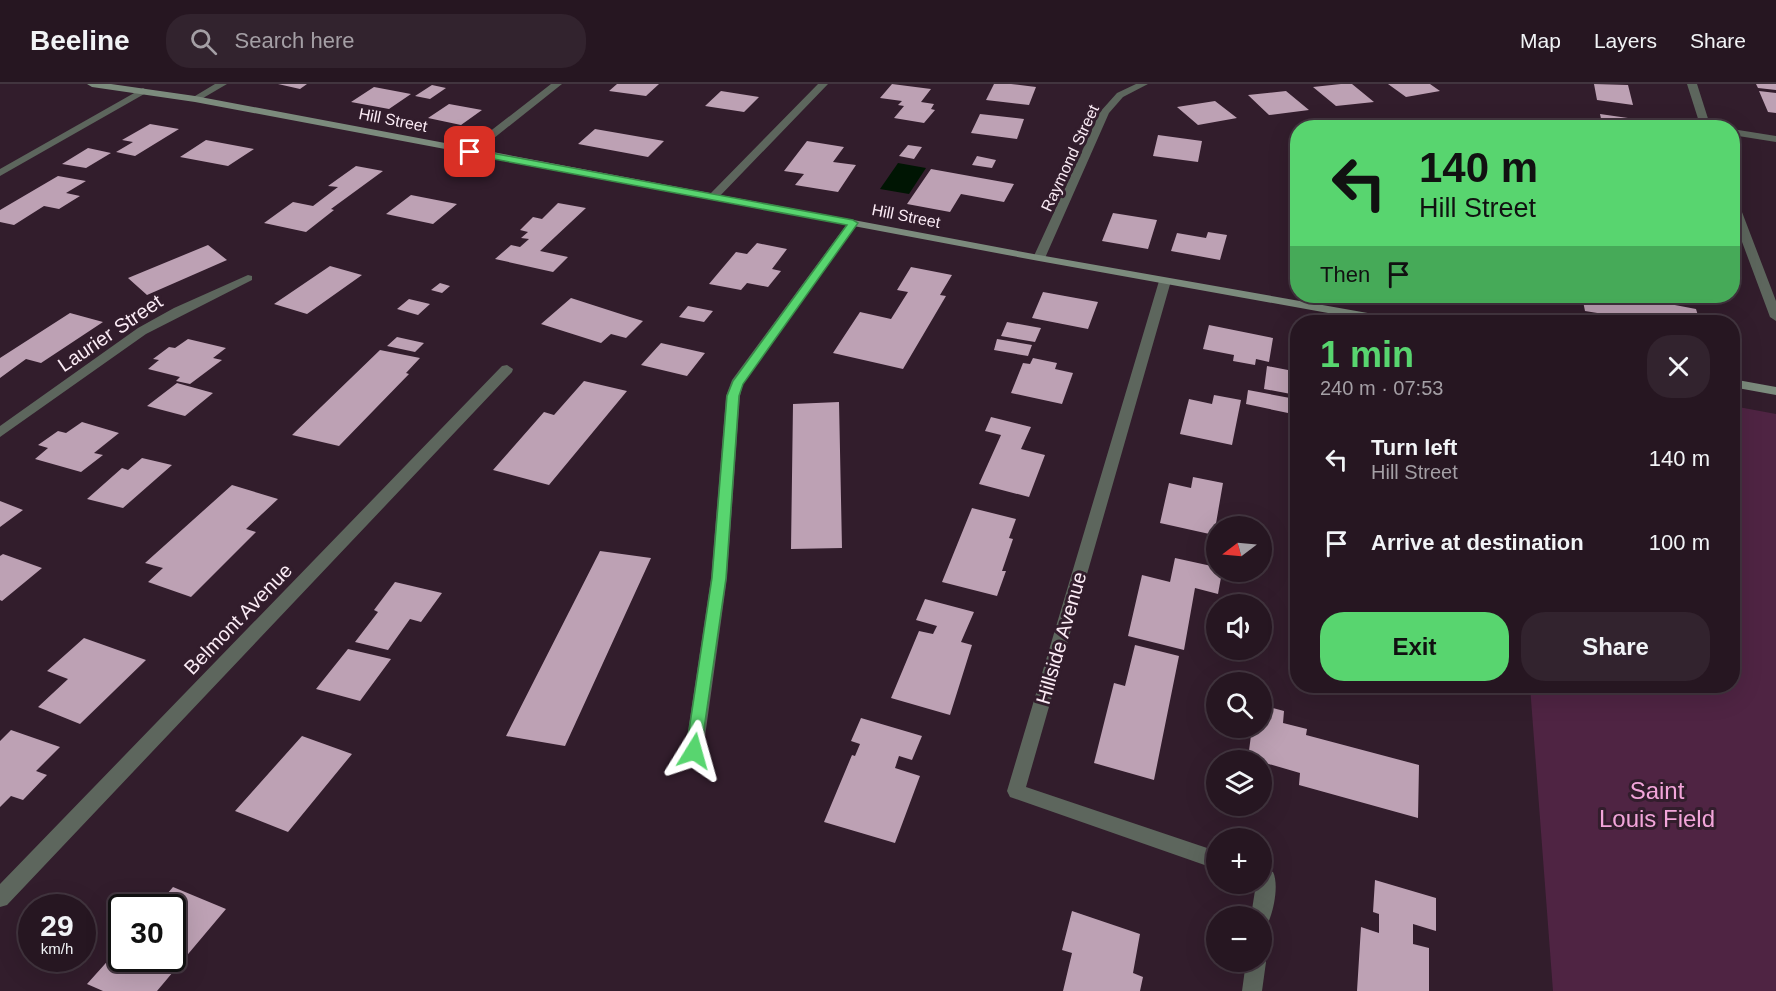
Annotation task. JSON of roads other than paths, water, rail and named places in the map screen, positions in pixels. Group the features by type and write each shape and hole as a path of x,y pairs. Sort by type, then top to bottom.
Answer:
{"street":[{"name":"Hill Street","path":"92,84 195,99 1040,258 1357,315"},
{"path":"195,99 222,84"},
{"path":"470,152 557,84"},
{"path":"713,197 823,84"},
{"name":"Raymond Street","path":"1040,258 1105,112 1120,95 1143,84"},
{"path":"1692,84 1703,120"},
{"path":"0,173 143,91"},
{"path":"1740,133 1776,139"},
{"path":"1740,220 1776,317"},
{"path":"694,751 719,578 733,396 737,383 853,223"},
{"name":"Laurier Street","path":"0,433 142,331 248,278"},
{"name":"Hillside Avenue","path":"1166,281 1016,790 1206,856"},
{"name":"Belmont Avenue","path":"0,898 507,369"},
{"path":"1740,384 1776,391"},
{"path":"1252,991 1255,972"}],"park label":[{"name":"Saint Louis Field","path":"1657,804"}]}
